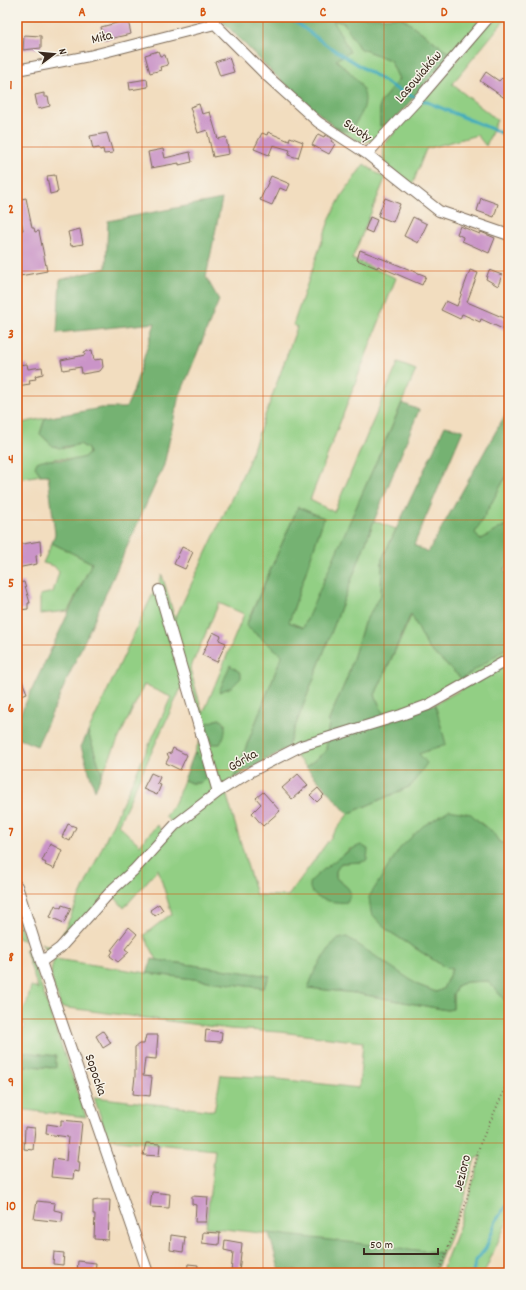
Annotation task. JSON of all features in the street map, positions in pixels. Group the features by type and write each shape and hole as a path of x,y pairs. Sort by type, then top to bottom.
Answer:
{"street":[{"name":"Lasowiaków","path":"367,154 415,103 490,17"},
{"name":"Miła","path":"17,70 90,56 214,21"},
{"name":"Swoły","path":"214,21 266,75 318,122 367,154 439,212 509,234"},
{"path":"159,590 218,792"},
{"name":"Górka","path":"41,962 60,948 113,889 139,865 175,826 218,792 252,771 301,746 401,715 428,705 509,659"},
{"name":"Sopocka","path":"17,886 41,962 148,1273"}],"path":[{"name":"Jezioro","path":"438,1273 466,1203 480,1144 509,1080"}],"green space":[{"path":"222,17 401,17 451,54 391,124 380,126 380,103 399,79 390,60 359,48 344,23 333,20 350,52 336,60 355,77 361,85 364,93 365,102 363,111 348,132 333,126 273,73 223,22"},
{"path":"401,17 484,17 451,54"},
{"path":"497,17 507,17 452,84 497,120 486,146 477,135 426,149 412,186 384,163 383,146 487,25"},
{"path":"332,20 344,23 359,48 390,60 399,79 380,103 380,126 391,124 375,138 369,141 357,141 333,126 349,71 336,60"},
{"path":"364,164 385,179 352,259 396,278 310,500 334,512 398,363 416,370 304,628 289,622 324,518 298,507 246,625 282,655 234,778 221,786 159,581 162,575 175,619 248,463 297,327 293,325 330,218 342,195","holes":["219,603 244,614 203,714 190,669","219,719 226,725 206,724"]},
{"path":"222,199 206,277 219,300 178,400 164,465 37,746 17,738 17,721 92,563 52,543 55,534 48,475 41,475 35,467 37,462 42,460 68,460 81,458 89,453 88,449 80,444 59,448 53,446 40,434 45,418 101,408 126,408 133,392 155,323 57,333 60,280 106,268 108,221"},
{"path":"402,403 419,410 374,521 287,748 234,778 282,655 246,626 298,507 324,518 289,622 303,628"},
{"path":"509,408 509,471 475,533 480,540 509,523 509,566 504,569 509,576 509,646 462,679 428,648 411,614 375,695 385,718 435,704 446,744 419,754 427,763 411,786 348,814 306,767 326,751 329,720 347,678 364,623 381,595 382,559 445,426 463,430 414,545 428,552"},
{"path":"45,418 40,434 53,446 65,448 80,444 88,449 89,453 82,459 57,458 51,460 37,470 41,475 17,479 17,424"},
{"path":"509,471 509,523 480,540 475,533"},
{"path":"374,521 396,529 382,559 381,595 364,623 347,678 329,720 328,734 287,748"},
{"path":"52,543 92,563 68,611 40,614 40,595 53,592 59,572 54,566 43,563"},
{"path":"156,587 182,686 118,825 140,845 157,825 165,833 58,947 48,951 41,943 46,946 57,946 171,697 144,685 102,774 88,732"},
{"path":"412,614 428,648 462,679 509,646 509,657 440,695 385,718 375,695"},
{"path":"509,663 509,844 499,842 471,814 387,930 446,968 452,969 443,989 436,992 418,985 347,938 309,988 355,993 447,1010 453,1009 453,994 458,985 467,982 488,981 509,1005 509,1217 484,1273 441,1273 459,1227 481,1156 475,1159 457,1218 443,1253 206,1227 215,1150 108,1139 94,1097 214,1111 221,1075 260,1077 359,1088 363,1042 280,1032 230,1029 61,1007 53,982 51,970 55,959 263,988 270,976 157,960 144,935 167,917 172,915 158,869 124,908 112,894 181,823 207,804 216,801 226,791 281,757 283,762 226,793 256,895 288,896 348,814 411,786 419,754 435,704","holes":["351,848 362,862 341,863 336,871 336,878 348,888 323,898 317,897 340,858"]},
{"path":"230,665 241,673 241,678 232,687 219,692"},
{"path":"219,719 224,724 225,734 220,744 212,744 206,724"},
{"path":"88,732 102,774 95,790 81,747"},
{"path":"327,739 326,751 306,767 292,752"},
{"path":"199,742 214,790 173,825 165,816 174,805 184,780 191,783 200,783 196,753 194,754"},
{"path":"196,753 204,763 207,776 200,783 191,783 184,780 194,754"},
{"path":"449,810 471,814 481,824 492,831 499,842 509,844 509,1005 488,981 467,982 458,985 453,994 453,1009 447,1010 355,993 308,988 315,970 335,940 347,937 418,985 436,992 443,989 452,969 446,968 387,930 371,913 369,897 400,848 423,826"},
{"path":"361,845 368,849 367,860 362,862 341,863 336,871 336,878 348,888 351,894 347,902 328,901 314,895 309,883 334,861 355,847"},
{"path":"17,906 21,920 19,921 25,941 17,938"},
{"path":"25,949 29,951 86,1117 17,1109 17,1092 22,1093 22,1082 17,1077 17,1069 31,1066 51,1068 55,1056 17,1051 17,1037 26,1026 17,1019 27,1003 31,986 38,989"},
{"path":"152,959 270,976 263,988 147,973"},
{"path":"17,1051 56,1056 56,1068 31,1066 17,1069"},
{"path":"17,1077 22,1082 22,1093 17,1092"},
{"path":"269,1233 443,1253 435,1273 313,1273 279,1269"}],"building":[{"path":"128,20 131,34 104,40 101,27"},
{"path":"24,35 41,36 41,48 23,50"},
{"path":"158,51 160,56 165,55 168,65 160,67 161,70 150,73 145,55"},
{"path":"229,57 234,72 220,76 215,62"},
{"path":"486,72 499,81 502,78 509,83 509,101 480,81"},
{"path":"147,79 148,87 130,90 129,82"},
{"path":"44,93 44,97 48,97 50,106 38,109 35,95"},
{"path":"199,104 202,114 210,112 218,139 226,137 229,154 213,157 207,130 198,133 190,107"},
{"path":"268,132 289,141 290,137 303,142 298,158 288,155 290,150 273,145 269,155 254,149 262,133 267,135"},
{"path":"107,133 113,153 104,154 103,149 93,149 90,136"},
{"path":"318,134 324,137 325,135 329,137 335,144 329,154 312,145"},
{"path":"163,149 165,158 190,152 192,162 151,168 148,152"},
{"path":"55,175 58,192 50,194 47,176"},
{"path":"271,176 290,184 287,191 280,188 272,205 260,200"},
{"path":"26,198 32,228 34,228 35,232 39,231 47,271 20,276 17,261 17,231 23,230 19,209 17,210 17,200"},
{"path":"385,198 400,204 393,222 378,216"},
{"path":"481,198 498,204 494,217 477,211"},
{"path":"370,217 377,220 372,233 365,230"},
{"path":"413,217 427,224 418,243 404,236"},
{"path":"460,226 495,238 489,253 462,241 463,237 457,234"},
{"path":"80,229 83,244 71,246 68,232"},
{"path":"360,250 426,276 422,285 378,266 377,268 357,260"},
{"path":"470,270 478,273 467,302 509,320 509,332 481,319 480,322 462,314 460,319 441,310 446,301 457,306"},
{"path":"489,270 502,275 498,286 486,279"},
{"path":"92,350 94,360 102,359 103,367 100,371 82,374 81,367 63,370 61,360 85,355 84,352"},
{"path":"27,364 28,369 42,367 43,374 35,376 36,379 29,380 30,384 17,386 17,365"},
{"path":"40,541 41,555 36,556 37,564 17,568 17,545"},
{"path":"182,547 193,552 185,569 174,564"},
{"path":"24,582 30,603 28,603 28,609 19,610 17,583"},
{"path":"213,632 221,636 219,640 226,643 217,662 202,655"},
{"path":"17,669 27,693 17,697"},
{"path":"173,748 187,755 180,770 166,763 169,757 167,754 171,753"},
{"path":"151,773 160,777 157,784 161,785 157,795 143,789"},
{"path":"298,774 308,785 292,799 282,788"},
{"path":"318,788 324,795 317,802 310,795"},
{"path":"263,792 280,811 263,826 252,813 261,804 256,798"},
{"path":"68,824 76,827 70,841 62,837"},
{"path":"50,844 62,850 54,869 45,865 46,863 42,861"},
{"path":"159,904 163,910 155,916 150,910"},
{"path":"55,905 61,908 62,905 71,908 64,923 50,917"},
{"path":"129,927 137,934 125,949 129,952 118,962 110,956 113,951 111,950"},
{"path":"206,1030 222,1032 221,1042 205,1041"},
{"path":"103,1031 111,1043 103,1048 96,1036"},
{"path":"146,1035 158,1035 156,1059 145,1058 143,1076 152,1077 150,1096 133,1094 135,1076 135,1047 139,1044 144,1044"},
{"path":"61,1120 82,1122 78,1162 80,1162 79,1172 74,1171 73,1179 51,1177 53,1159 66,1161 68,1137 46,1134 47,1124 61,1126"},
{"path":"25,1127 35,1128 33,1150 24,1149"},
{"path":"146,1143 160,1144 159,1156 143,1155"},
{"path":"152,1192 170,1194 169,1208 150,1207"},
{"path":"192,1196 208,1197 206,1222 195,1222 196,1205 192,1204"},
{"path":"110,1200 108,1240 94,1239 95,1214 93,1214 93,1201"},
{"path":"37,1201 55,1203 54,1210 63,1212 62,1222 34,1219"},
{"path":"203,1232 220,1233 219,1245 202,1243"},
{"path":"171,1235 185,1237 183,1252 170,1250"},
{"path":"225,1240 242,1243 239,1273 231,1273 233,1252 224,1250"},
{"path":"54,1252 64,1253 63,1265 53,1264"},
{"path":"78,1261 96,1263 95,1273 77,1273"},
{"path":"188,1264 198,1265 197,1273 187,1273"}],"waterway":[{"path":"289,17 325,44 398,90 509,136"},
{"path":"473,1273 475,1262 486,1248 496,1221 509,1201"}]}
